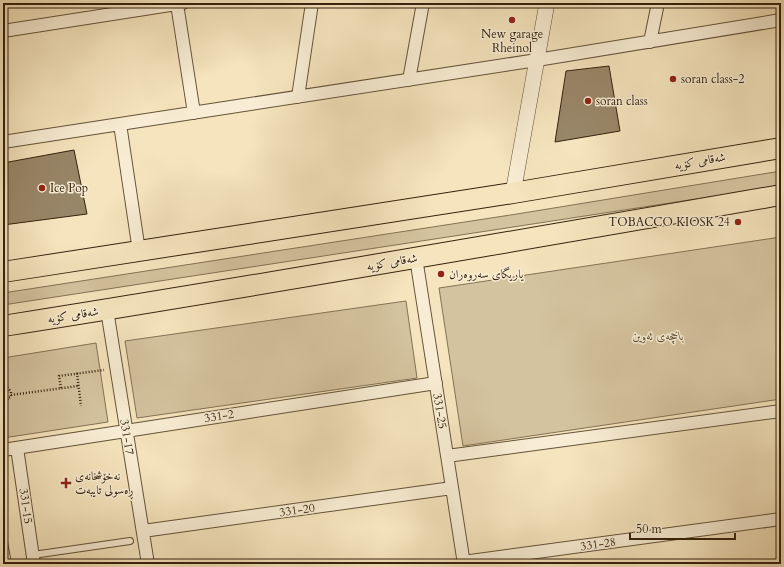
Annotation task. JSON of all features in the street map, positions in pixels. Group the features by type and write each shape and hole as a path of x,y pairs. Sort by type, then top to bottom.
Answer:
{"highway":[{"name":"شەقامی کۆیە","path":"3,272 513,193 781,148"},
{"name":"شەقامی کۆیە","path":"3,326 416,258 781,195"}],"street":[{"path":"3,30 180,3 194,113"},
{"path":"298,97 312,3"},
{"path":"408,80 422,3"},
{"path":"513,193 547,3"},
{"path":"650,42 658,3"},
{"path":"3,142 537,60 781,20"},
{"path":"120,124 139,251"},
{"name":"331-25","path":"416,258 463,563"},
{"name":"331-17","path":"107,310 148,564"},
{"name":"331-2","path":"3,450 436,383"},
{"path":"447,456 781,411"},
{"name":"331-15","path":"17,448 34,560"},
{"name":"331-20","path":"143,531 452,488"},
{"name":"331-28","path":"463,563 781,519"}],"lane":[{"path":"3,537 7,558 5,564"},
{"path":"34,560 130,542"}],"path":[{"path":"61,388 59,376 116,368"},
{"path":"77,374 82,406"},
{"path":"3,384 5,384 11,392 11,395"},
{"path":"3,409 11,395 78,386"}],"green space":[{"path":"781,171 781,186 3,305 3,293 517,214"},
{"name":"باخچەی ئەوین","path":"781,237 781,399 463,446 439,288"},
{"path":"406,301 417,378 137,418 125,341"},
{"path":"96,343 108,422 3,438 3,358"}],"building":[{"name":"soran class","path":"609,66 620,131 555,142 566,71"},
{"name":"Ice Pop","path":"74,150 87,214 3,225 3,163"}],"place":[{"name":"New garage Rheinol","path":"512,20"},
{"name":"soran class-2","path":"673,79"},
{"name":"soran class","path":"588,101"},
{"name":"Ice Pop","path":"42,188"},
{"name":"TOBACCO KIOSK 24","path":"738,222"},
{"name":"یاریگای سەروەران","path":"441,274"},
{"name":"نەخۆشخانەی ڕەسولی تایبەت","path":"66,483"}]}
